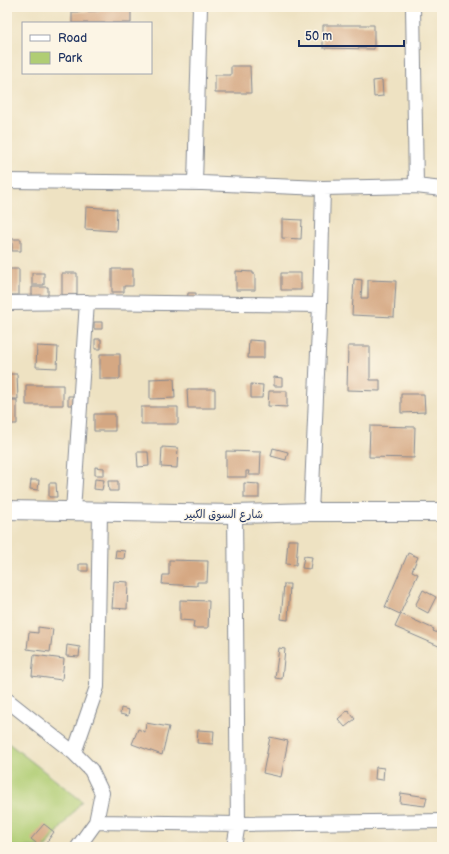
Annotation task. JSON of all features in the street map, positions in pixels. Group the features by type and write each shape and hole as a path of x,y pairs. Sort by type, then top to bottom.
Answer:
{"street":[{"path":"195,183 200,7"},
{"path":"413,7 416,186"},
{"path":"7,181 195,183 323,188 416,186 442,188"},
{"path":"311,512 320,305 323,188"},
{"path":"7,303 87,302 320,305"},
{"path":"73,511 87,302"},
{"name":"شارع السوق الكبير","path":"7,510 235,514 311,512 442,512"},
{"path":"74,753 97,688 100,512"},
{"path":"234,847 238,824 235,514"},
{"path":"7,700 74,753 91,770 102,793 96,822 78,847"},
{"path":"96,822 238,824 442,821"}],"green space":[{"path":"7,742 82,801 46,847 7,847"}],"building":[{"path":"99,7 131,7 131,22 72,22 72,12 99,11"},
{"path":"323,25 374,25 374,49 323,48"},
{"path":"231,66 250,66 251,93 215,93 215,75 231,75"},
{"path":"382,80 383,96 374,97 373,81"},
{"path":"86,207 117,209 116,231 85,229"},
{"path":"282,219 302,220 301,239 282,238"},
{"path":"12,239 21,239 21,251 12,251"},
{"path":"7,269 19,269 19,295 7,295"},
{"path":"112,269 133,269 133,286 124,286 124,292 112,292"},
{"path":"236,271 253,272 253,274 255,274 255,290 236,290"},
{"path":"32,273 44,273 44,285 32,285"},
{"path":"62,273 77,273 77,295 62,295"},
{"path":"281,273 301,273 301,290 281,290"},
{"path":"354,279 362,280 361,298 368,298 368,280 396,281 394,317 352,315"},
{"path":"32,287 48,287 48,301 32,301"},
{"path":"188,293 196,293 196,302 187,301"},
{"path":"94,322 102,322 102,329 94,329"},
{"path":"95,339 101,339 101,349 95,349"},
{"path":"249,340 264,341 264,358 248,358"},
{"path":"37,346 58,347 57,368 36,367"},
{"path":"348,346 370,346 370,380 380,380 380,391 347,390"},
{"path":"100,354 120,354 120,379 100,379"},
{"path":"7,374 17,374 18,399 7,399"},
{"path":"274,377 282,378 282,386 274,386"},
{"path":"174,378 175,398 150,399 150,379"},
{"path":"251,384 263,385 262,398 251,398"},
{"path":"26,385 63,385 63,405 26,405"},
{"path":"187,389 215,389 215,408 188,408"},
{"path":"269,391 287,391 287,407 268,406"},
{"path":"401,394 424,394 425,412 401,413"},
{"path":"68,396 73,396 73,405 68,405"},
{"path":"7,400 17,400 17,424 7,424"},
{"path":"141,407 178,407 178,424 141,424"},
{"path":"94,414 115,414 115,431 94,431"},
{"path":"370,426 415,427 414,458 369,457"},
{"path":"162,447 178,448 177,468 161,467"},
{"path":"273,448 288,452 286,460 271,456"},
{"path":"226,451 261,452 260,475 248,475 249,471 246,471 246,477 226,477"},
{"path":"137,452 148,452 149,466 138,467"},
{"path":"95,467 104,468 104,475 95,475"},
{"path":"95,479 104,480 102,490 94,489"},
{"path":"31,480 39,480 38,490 30,489"},
{"path":"108,481 118,481 118,491 109,491"},
{"path":"49,483 56,483 57,497 49,497"},
{"path":"244,483 259,484 259,498 244,498"},
{"path":"288,540 298,540 296,565 286,564"},
{"path":"116,550 125,551 124,559 115,558"},
{"path":"408,553 418,557 412,571 418,574 400,614 385,607"},
{"path":"304,556 312,557 310,569 302,568"},
{"path":"169,560 208,561 207,582 197,582 197,586 162,584 163,575 169,575"},
{"path":"79,564 88,564 88,571 79,571"},
{"path":"114,581 128,582 127,609 112,608"},
{"path":"284,584 290,584 288,620 281,619"},
{"path":"423,590 436,597 428,613 415,606"},
{"path":"180,600 209,601 208,628 193,628 194,621 180,620"},
{"path":"401,614 434,629 433,631 442,635 441,647 395,627"},
{"path":"38,627 53,629 50,652 27,649 29,632 38,633"},
{"path":"67,645 80,647 79,657 66,656"},
{"path":"279,648 285,649 282,679 275,678"},
{"path":"34,655 64,659 62,680 32,676"},
{"path":"121,708 129,710 128,716 120,714"},
{"path":"348,710 355,719 345,727 338,719"},
{"path":"146,723 169,727 162,755 132,744 138,729 145,732"},
{"path":"198,730 214,731 213,744 197,743"},
{"path":"270,737 288,741 281,777 263,773"},
{"path":"376,767 384,768 383,780 375,779"},
{"path":"401,793 427,797 425,806 400,803"},
{"path":"44,824 54,832 43,847 41,847 31,839"}]}
